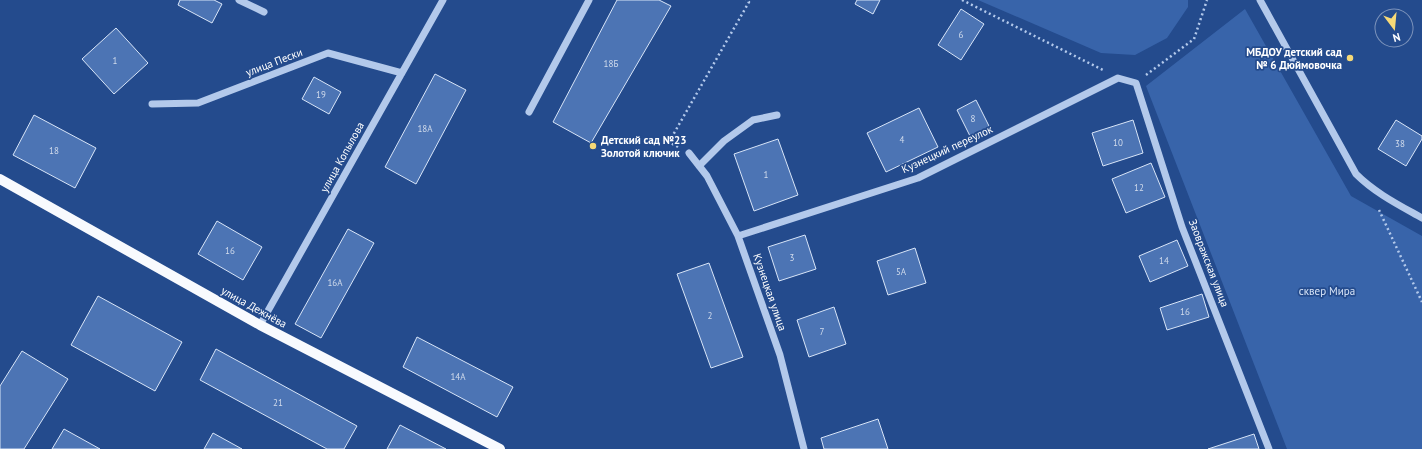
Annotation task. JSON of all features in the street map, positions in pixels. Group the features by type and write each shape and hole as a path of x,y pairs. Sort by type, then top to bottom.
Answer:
{"main road":[{"name":"улица Дежнёва","path":"0,179 260,325 500,449"}],"street":[{"path":"239,0 264,12"},
{"name":"улица Копылова","path":"260,325 443,0"},
{"path":"529,112 589,0"},
{"path":"1260,0 1356,174 1366,184 1396,204 1422,218"},
{"name":"улица Пески","path":"152,104 198,103 328,53 402,73"},
{"path":"1118,78 1136,83"},
{"name":"Кузнецкий переулок","path":"738,236 918,178 1118,78"},
{"name":"Заовражская улица","path":"1136,83 1182,226 1269,449"},
{"path":"699,166 724,141 753,120 777,115"},
{"name":"Кузнецкая улица","path":"689,153 707,176 738,236 780,355 804,449"}],"path":[{"path":"689,153 669,142 748,2 746,0"},
{"path":"962,0 1118,78"},
{"path":"1136,83 1194,39 1207,0"},
{"path":"1366,184 1422,302"}],"green space":[{"path":"978,0 1188,0 1188,7 1167,38 1135,55 1101,53"},
{"name":"сквер Мира","path":"1245,9 1351,196 1422,236 1422,449 1287,449 1146,86"}],"building":[{"path":"180,0 214,0 222,4 212,23 178,5"},
{"path":"617,0 659,0 671,6 591,143 553,122"},
{"path":"857,0 880,0 873,14 855,4"},
{"path":"961,9 984,24 961,60 938,45"},
{"path":"116,28 148,63 114,94 82,59"},
{"path":"435,74 466,90 416,184 385,167"},
{"path":"314,77 341,92 329,114 302,99"},
{"path":"976,100 990,128 971,138 957,110"},
{"path":"919,108 938,147 886,172 867,133"},
{"path":"34,115 96,148 75,188 13,155"},
{"path":"1133,120 1143,153 1103,166 1092,133"},
{"path":"1396,120 1422,136 1422,139 1406,166 1378,149"},
{"path":"778,139 798,195 754,211 734,154"},
{"path":"1151,163 1165,197 1126,213 1112,179"},
{"path":"217,221 262,247 243,280 198,254"},
{"path":"348,229 374,243 321,338 295,324"},
{"path":"805,235 816,269 779,281 768,247"},
{"path":"1177,240 1188,266 1150,282 1139,256"},
{"path":"915,248 926,283 888,295 877,261"},
{"path":"709,263 743,357 711,368 677,274"},
{"path":"1202,294 1209,317 1167,330 1160,308"},
{"path":"98,296 182,342 155,391 71,345"},
{"path":"834,307 846,344 809,357 797,320"},
{"path":"417,337 513,387 497,417 403,367"},
{"path":"216,349 357,426 344,449 327,449 200,380"},
{"path":"22,351 68,379 24,449 0,449 0,386"},
{"path":"878,419 888,449 824,449 821,438"},
{"path":"400,425 446,449 387,449"},
{"path":"64,429 100,449 52,449"},
{"path":"213,433 242,449 204,449"},
{"path":"1254,434 1259,449 1208,449"}],"place":[{"name":"МБДОУ детский сад № 6 Дюймовочка","path":"1350,58"},
{"name":"Детский сад №23 Золотой ключик","path":"593,146"}]}
